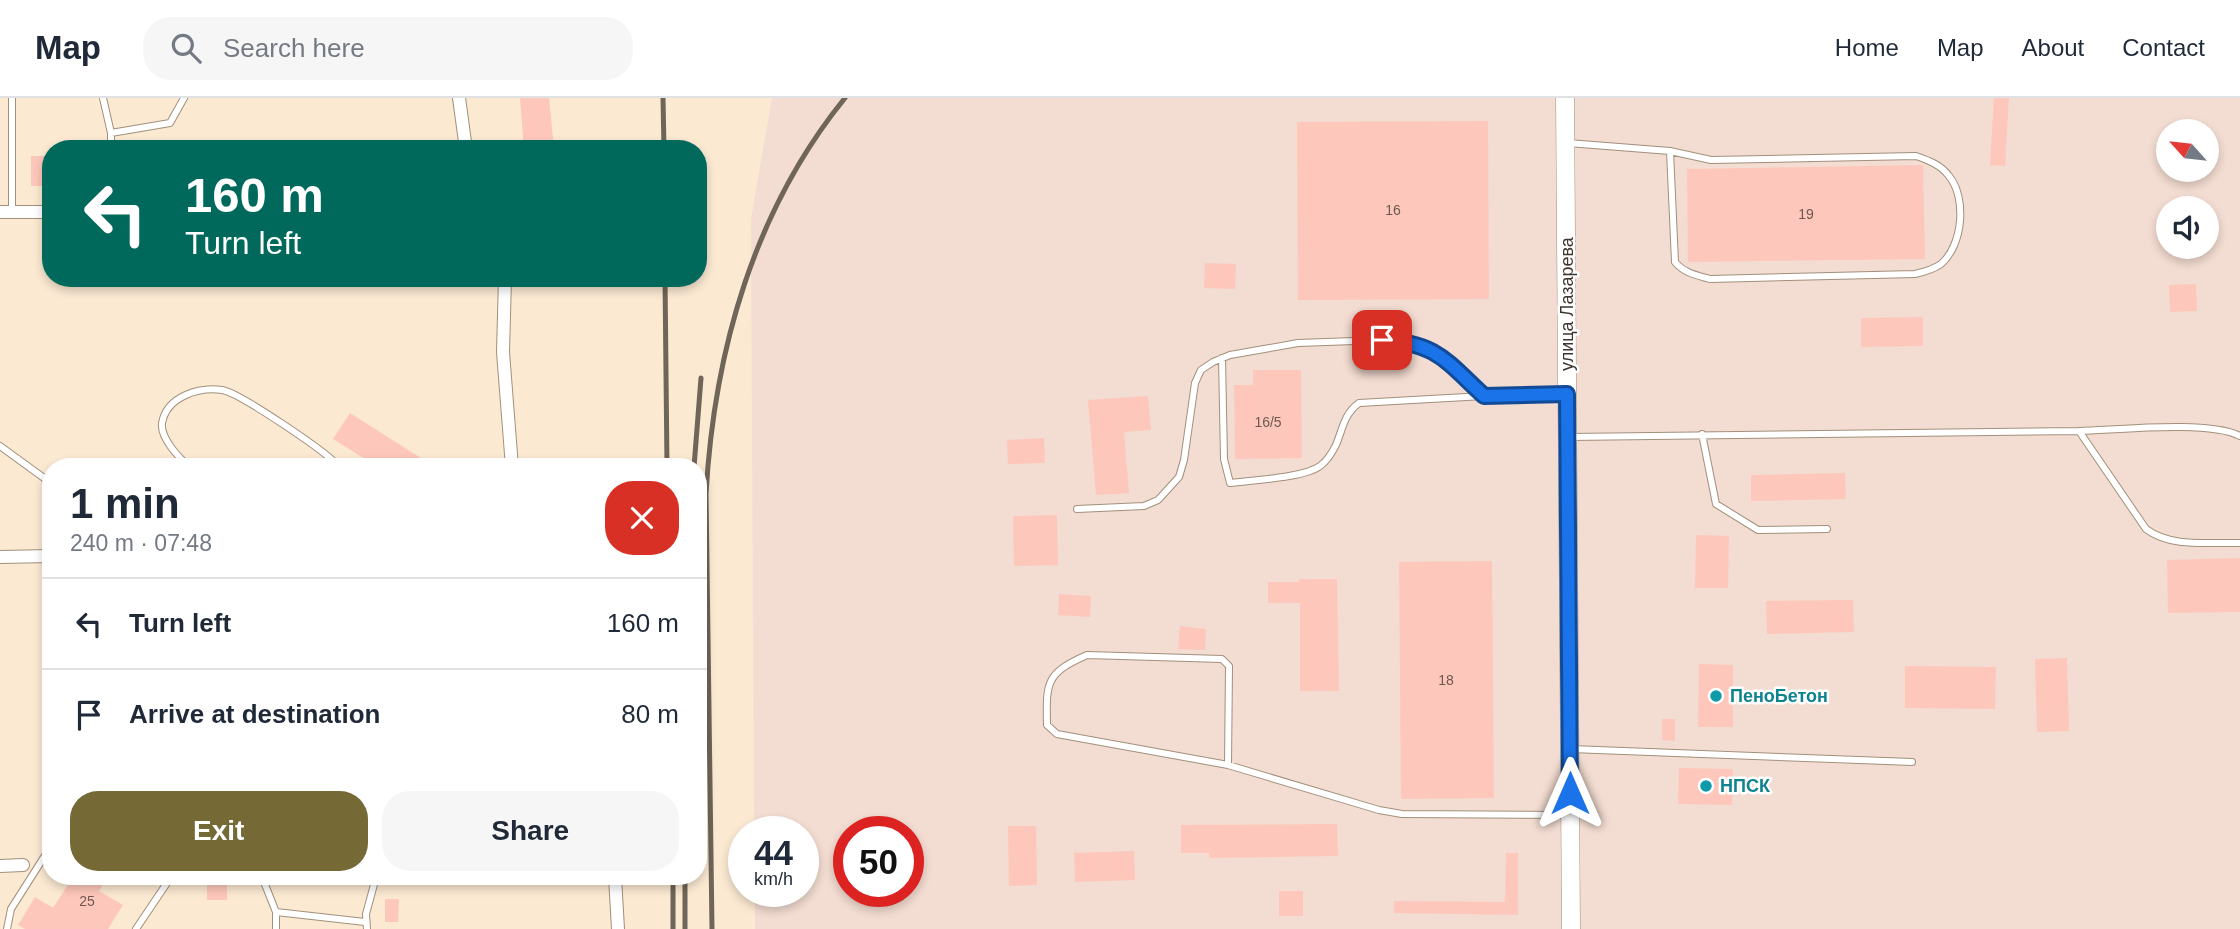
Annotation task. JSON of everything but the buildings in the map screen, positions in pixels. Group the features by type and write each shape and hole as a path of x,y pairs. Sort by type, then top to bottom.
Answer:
{"main road":[{"name":"улица Лазарева","path":"1565,98 1571,929"}],"street":[{"path":"459,98 465,140"},
{"path":"6,212 42,212"},
{"path":"505,287 503,352 511,458"},
{"path":"0,557 42,556"},
{"path":"0,866 29,868"},
{"path":"615,885 618,929"}],"lane":[{"path":"6,212 12,98"},
{"path":"103,98 110,140"},
{"path":"110,133 170,123 184,98"},
{"path":"1566,142 1670,151 1711,160 1916,156 1931,162 1948,174 1956,188 1959,204 1958,235 1952,251 1941,264 1915,274 1710,279 1693,275 1682,270 1675,262 1670,151"},
{"path":"1077,509 1144,506 1158,500 1179,477 1195,383 1201,370 1222,358 1298,344 1382,340 1406,342 1422,345 1438,354 1484,396"},
{"path":"1222,358 1224,459 1230,483 1309,472 1321,466 1336,445 1345,417 1359,403 1567,394"},
{"path":"182,458 165,438 162,423 172,402 188,393 224,389 283,423 328,458"},
{"path":"1568,437 2079,431 2186,427 2221,429 2240,436"},
{"path":"2079,431 2146,529 2157,537 2174,541 2240,543"},
{"path":"1702,434 1716,504 1758,530 1827,529"},
{"path":"0,446 42,477"},
{"path":"1227,765 1229,666 1222,659 1087,655 1053,675 1046,695 1047,724 1057,734 1227,765 1379,810 1402,814 1570,815"},
{"path":"1570,749 1912,762"},
{"path":"7,929 10,909 29,868 42,855"},
{"path":"136,929 166,885"},
{"path":"265,885 276,912 276,929"},
{"path":"276,912 366,926 374,885"}],"shaded area":[{"path":"772,98 2240,98 2240,929 755,929 755,907 819,907 819,816 754,816 751,219"}],"railway":[{"path":"663,98 664,140"},
{"path":"707,483 718,388 744,284 786,187 813,141 845,98"},
{"path":"665,287 667,458"},
{"path":"695,458 701,378"},
{"path":"707,566 712,929"},
{"path":"673,885 673,929"},
{"path":"685,885 685,929"}],"place":[{"name":"ПеноБетон","path":"1716,696"},
{"name":"НПСК","path":"1706,786"}],"route":[{"path":"1382,340 1422,345 1438,354 1484,396 1567,394 1570,793"}]}
